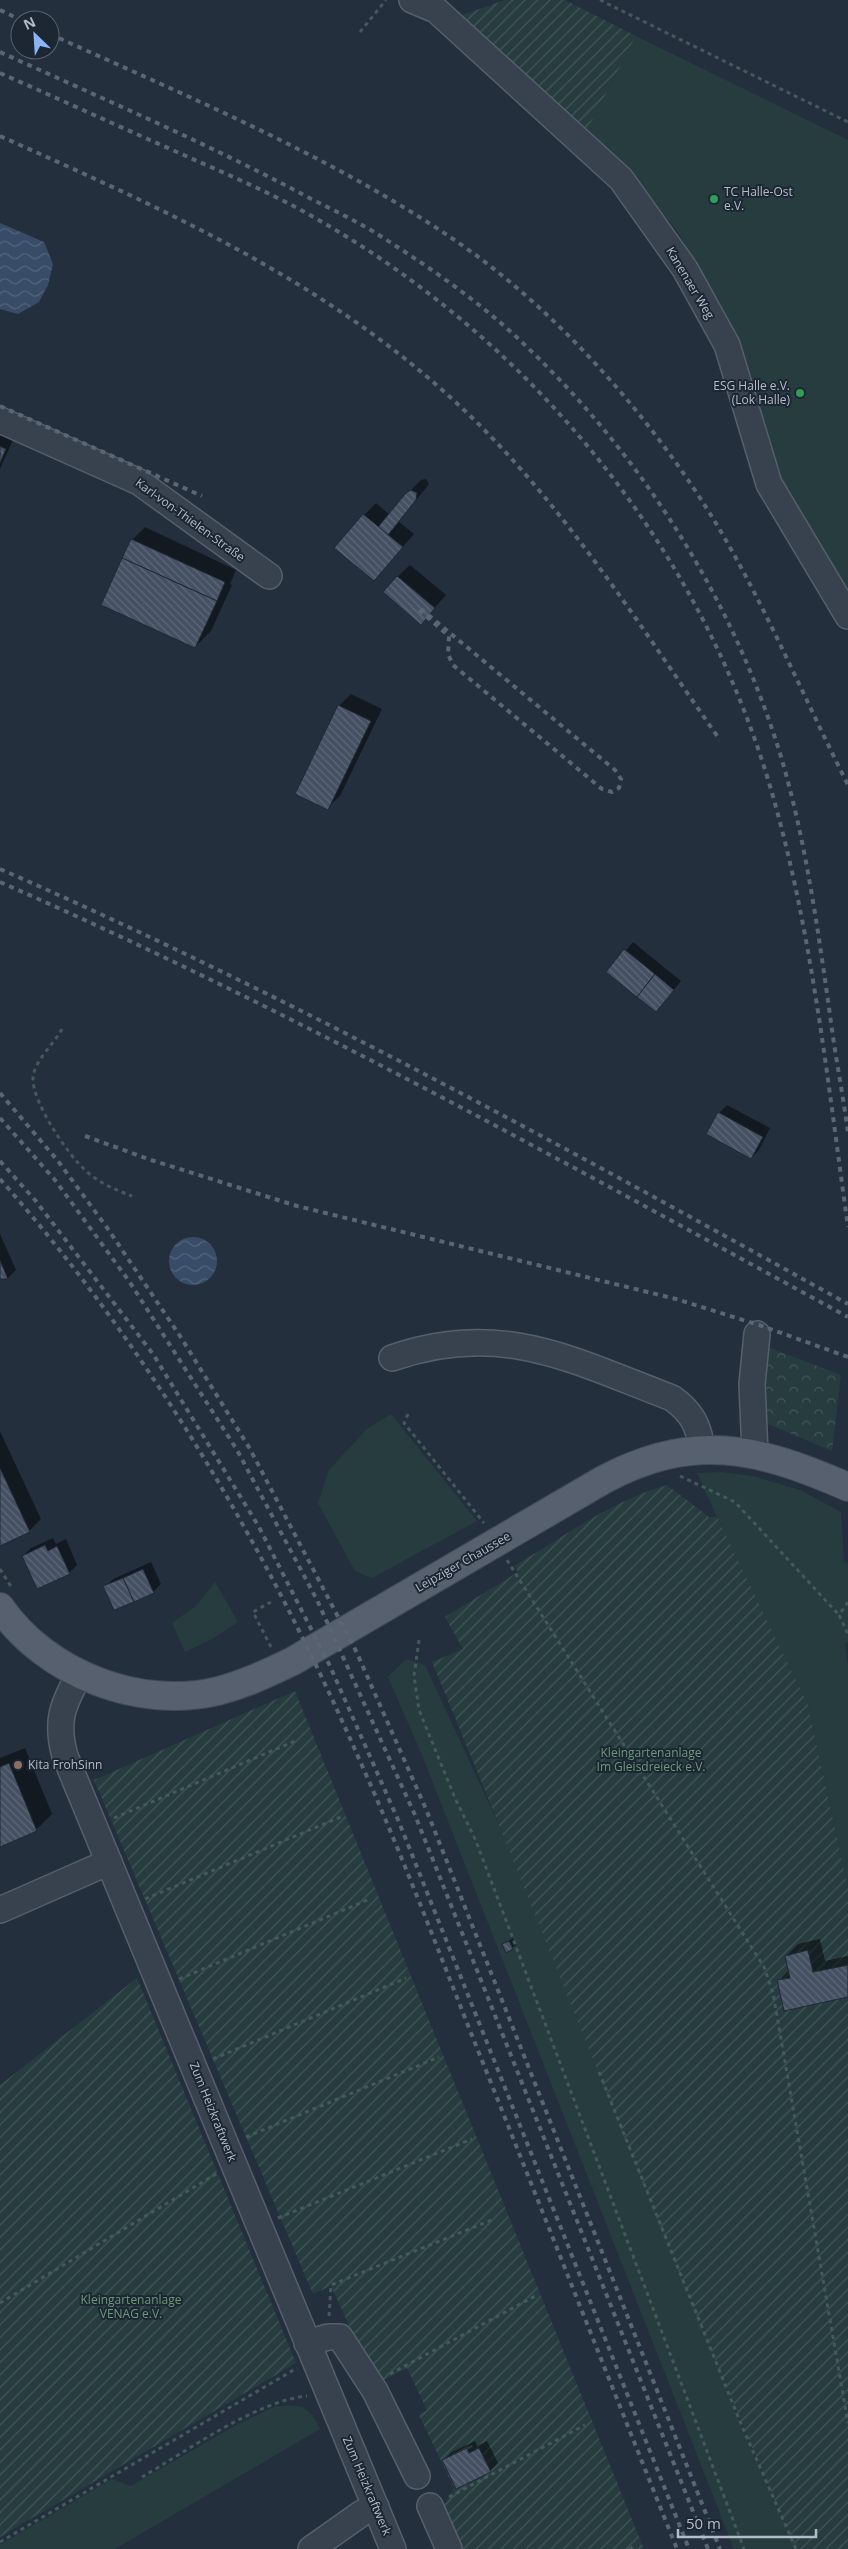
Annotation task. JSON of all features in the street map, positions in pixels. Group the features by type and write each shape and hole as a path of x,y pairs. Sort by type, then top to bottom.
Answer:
{"main road":[{"name":"Leipziger Chaussee","path":"8,1600 18,1628 37,1645 80,1673 110,1686 169,1696 217,1691 246,1683 292,1662 624,1469 663,1455 702,1450 755,1453 781,1460 848,1487"}],"street":[{"name":"Kanenaer Weg","path":"412,0 436,10 621,179 680,262 727,345 769,484 848,616"},
{"name":"Karl-von-Thielen-Straße","path":"0,420 139,482 269,576"},
{"path":"755,1453 752,1384 757,1334"},
{"path":"392,1358 418,1349 443,1344 485,1341 510,1343 557,1355 672,1398 684,1406 697,1424 702,1450"},
{"name":"Zum Heizkraftwerk","path":"80,1673 60,1717 60,1737 65,1756 236,2165 316,2347 328,2394 393,2549"},
{"path":"0,1910 109,1862"},
{"path":"316,2347 340,2337 371,2384 417,2476"},
{"path":"430,2506 449,2549"},
{"path":"310,2549 362,2513 376,2507"}],"path":[{"path":"360,32 386,0"},
{"path":"600,0 848,122"},
{"path":"62,1029 38,1064 33,1078 36,1097 60,1137 86,1171 108,1186 132,1196"},
{"path":"408,1414 404,1423 486,1526"},
{"path":"678,1474 735,1502 839,1615 848,1634"},
{"path":"505,1556 764,1968 773,1993 848,2422"},
{"path":"0,1570 3,1574 8,1600"},
{"path":"271,1602 253,1612 275,1654"},
{"path":"839,1615 848,1602"},
{"path":"419,1640 414,1676 419,1710 455,1798 476,1841 744,2549"},
{"path":"106,1822 295,1741"},
{"path":"139,1902 343,1816"},
{"path":"172,1981 370,1899"},
{"path":"206,2062 406,1978"},
{"path":"239,2140 439,2057"},
{"path":"599,2072 741,2424 796,2549"},
{"path":"273,2220 472,2139"},
{"path":"0,2303 218,2173 236,2165"},
{"path":"0,2542 300,2366 316,2347 331,2285 494,2219"},
{"path":"371,2384 534,2296"},
{"path":"142,2477 255,2411 296,2397 328,2394"},
{"path":"430,2506 585,2425"}],"green space":[{"path":"505,0 565,0 636,36 585,134 462,15"},
{"path":"636,36 848,140 848,590 778,475 725,312 674,226 618,172 585,134"},
{"path":"765,1346 841,1375 832,1451 761,1421"},
{"path":"391,1414 477,1521 372,1578 355,1571 318,1503 329,1470 368,1428"},
{"path":"720,1472 753,1476 800,1490 841,1512 844,1562 848,1563 848,1643 845,1643 848,1666 848,1888 808,1705 746,1581 697,1473"},
{"name":"Kleingartenanlage Im Gleisdreieck e.V.","path":"667,1485 709,1517 717,1517 808,1705 848,1888 848,2549 796,2549 702,2329 432,1662 463,1649 445,1617 518,1572 514,1566 589,1520 627,1500"},
{"path":"215,1582 238,1622 212,1639 185,1652 172,1623 196,1606"},
{"path":"406,1659 425,1665 514,1858 741,2424 796,2549 734,2549 422,1755 388,1677"},
{"path":"295,1691 644,2549 458,2549 440,2512 454,2488 419,2415 427,2410 407,2368 376,2384 331,2286 313,2294 94,1780"},
{"name":"Kleingartenanlage VENAG e.V.","path":"137,1978 296,2363 0,2537 0,2085"},
{"path":"276,2406 298,2406 307,2410 320,2429 115,2549 0,2549 0,2545 112,2479 131,2486 236,2425"}],"water":[{"path":"0,223 44,242 53,264 48,285 39,302 18,314 0,309"},
{"path":"193,1237 202,1239 210,1244 215,1252 217,1261 215,1270 210,1278 202,1283 193,1285 184,1283 176,1278 171,1270 169,1261 171,1252 176,1244 184,1239"}],"building":[{"path":"0,446 6,449 0,463"},
{"path":"411,490 417,493 416,500 388,535 378,527 406,493"},
{"path":"363,514 403,547 374,581 334,548"},
{"path":"131,539 225,582 217,601 122,558"},
{"path":"122,558 217,601 195,648 101,605"},
{"path":"397,576 435,608 421,625 383,592"},
{"path":"338,705 371,721 328,810 295,794"},
{"path":"624,949 655,974 637,997 606,972"},
{"path":"655,974 674,990 656,1012 637,997"},
{"path":"718,1112 763,1137 751,1159 706,1134"},
{"path":"0,1260 8,1279 0,1279"},
{"path":"0,1468 30,1532 0,1546"},
{"path":"45,1545 48,1551 57,1546 70,1574 37,1589 22,1556"},
{"path":"143,1569 154,1593 134,1602 123,1578"},
{"path":"123,1578 134,1602 114,1610 103,1586"},
{"path":"9,1763 37,1831 0,1847 0,1767"},
{"path":"509,1941 513,1949 506,1953 502,1944"},
{"path":"808,1950 813,1972 848,1965 848,1997 784,2011 777,1980 790,1978 785,1956"},
{"path":"467,2448 469,2453 479,2448 491,2472 456,2489 442,2460"}],"railway":[{"path":"0,10 10,15"},
{"path":"60,39 258,129 359,181 456,241 494,269 567,334 601,370 664,446 692,485 717,525 785,654 848,785"},
{"path":"0,52 228,156 374,232 454,286 510,331 571,392 611,438 648,487 682,538 712,591 739,646 762,702 782,760 805,855 848,1133"},
{"path":"0,73 283,201 317,219 397,270 472,329 541,394 602,464 657,541 705,623 744,709 774,800 788,852 809,959 848,1227"},
{"path":"0,136 135,198 264,264 326,302 386,344 443,390 497,443 558,513 614,587 720,740"},
{"path":"0,406 202,496"},
{"path":"419,610 449,636 448,654 453,665 602,789 612,792 619,788 621,779 615,770 421,609"},
{"path":"0,869 216,969 429,1076 848,1304"},
{"path":"0,882 109,931 429,1090 848,1317"},
{"path":"0,1093 58,1161 108,1229 180,1336 250,1449 356,1651 426,1809 720,2549"},
{"path":"0,1118 55,1180 129,1281 237,1450 317,1600 415,1815 708,2549"},
{"path":"85,1136 151,1160 297,1206 676,1299 762,1326 848,1357"},
{"path":"0,1161 35,1200 153,1354 259,1527 330,1666 399,1822 689,2549"},
{"path":"0,1179 55,1245 107,1313 156,1383 246,1530 286,1606 324,1683 389,1828 677,2549"}],"place":[{"name":"TC Halle-Ost e.V.","path":"714,199"},
{"name":"ESG Halle e.V. (Lok Halle)","path":"800,393"},
{"name":"Kita FrohSinn","path":"18,1765"}]}
